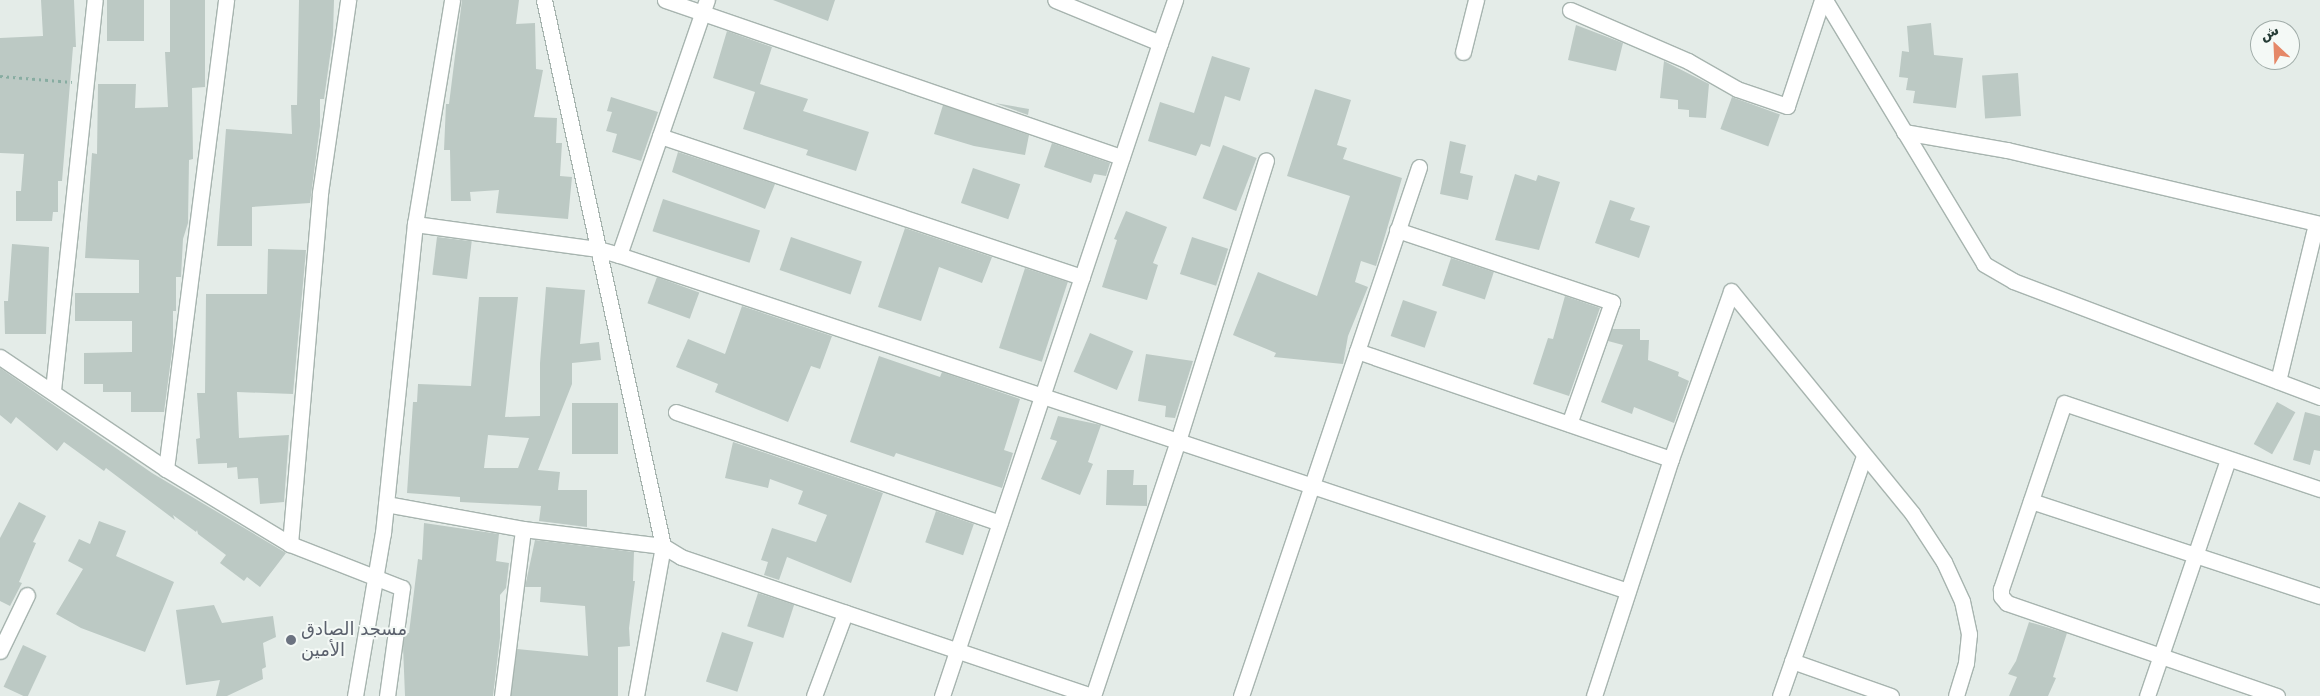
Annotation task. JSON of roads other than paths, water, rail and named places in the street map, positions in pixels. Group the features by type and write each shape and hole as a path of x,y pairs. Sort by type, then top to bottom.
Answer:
{"street":[{"path":"52,390 95,0"},
{"path":"166,469 226,0"},
{"path":"290,544 320,193 348,0"},
{"path":"355,696 386,504 415,224 452,0"},
{"path":"544,0 663,546 636,696"},
{"path":"665,0 705,7 1122,157"},
{"path":"1054,0 1160,43"},
{"path":"942,696 1175,0"},
{"path":"1463,52 1476,0"},
{"path":"1570,10 1688,61 1737,89 1787,106 1824,0"},
{"path":"1824,0 1984,264 2013,281 2320,396"},
{"path":"620,255 705,7"},
{"path":"1904,132 2007,150 2318,224 2278,381"},
{"path":"660,136 1082,277"},
{"path":"386,504 523,529 663,546 681,557 957,652 1092,696 1178,440 1266,160"},
{"path":"1241,696 1419,167"},
{"path":"415,224 598,249 620,255 1312,484 1628,592"},
{"path":"1397,230 1612,302 1569,424"},
{"path":"1594,696 1671,459 1731,291 1912,513 1944,562 1962,601 1969,634 1966,663 1956,696"},
{"path":"1357,351 1671,459"},
{"path":"0,358 52,390 166,469 290,544 402,588 387,696"},
{"path":"2277,696 2007,603 2001,596 2064,403 2320,489"},
{"path":"676,412 1000,523"},
{"path":"1780,696 1864,456"},
{"path":"2148,696 2228,459"},
{"path":"2031,501 2320,596"},
{"path":"502,696 523,529"},
{"path":"0,651 27,596"},
{"path":"814,696 845,613"},
{"path":"1792,662 1891,696"}],"place":[{"name":"مسجد الصادق الأمين","path":"291,640"}]}
